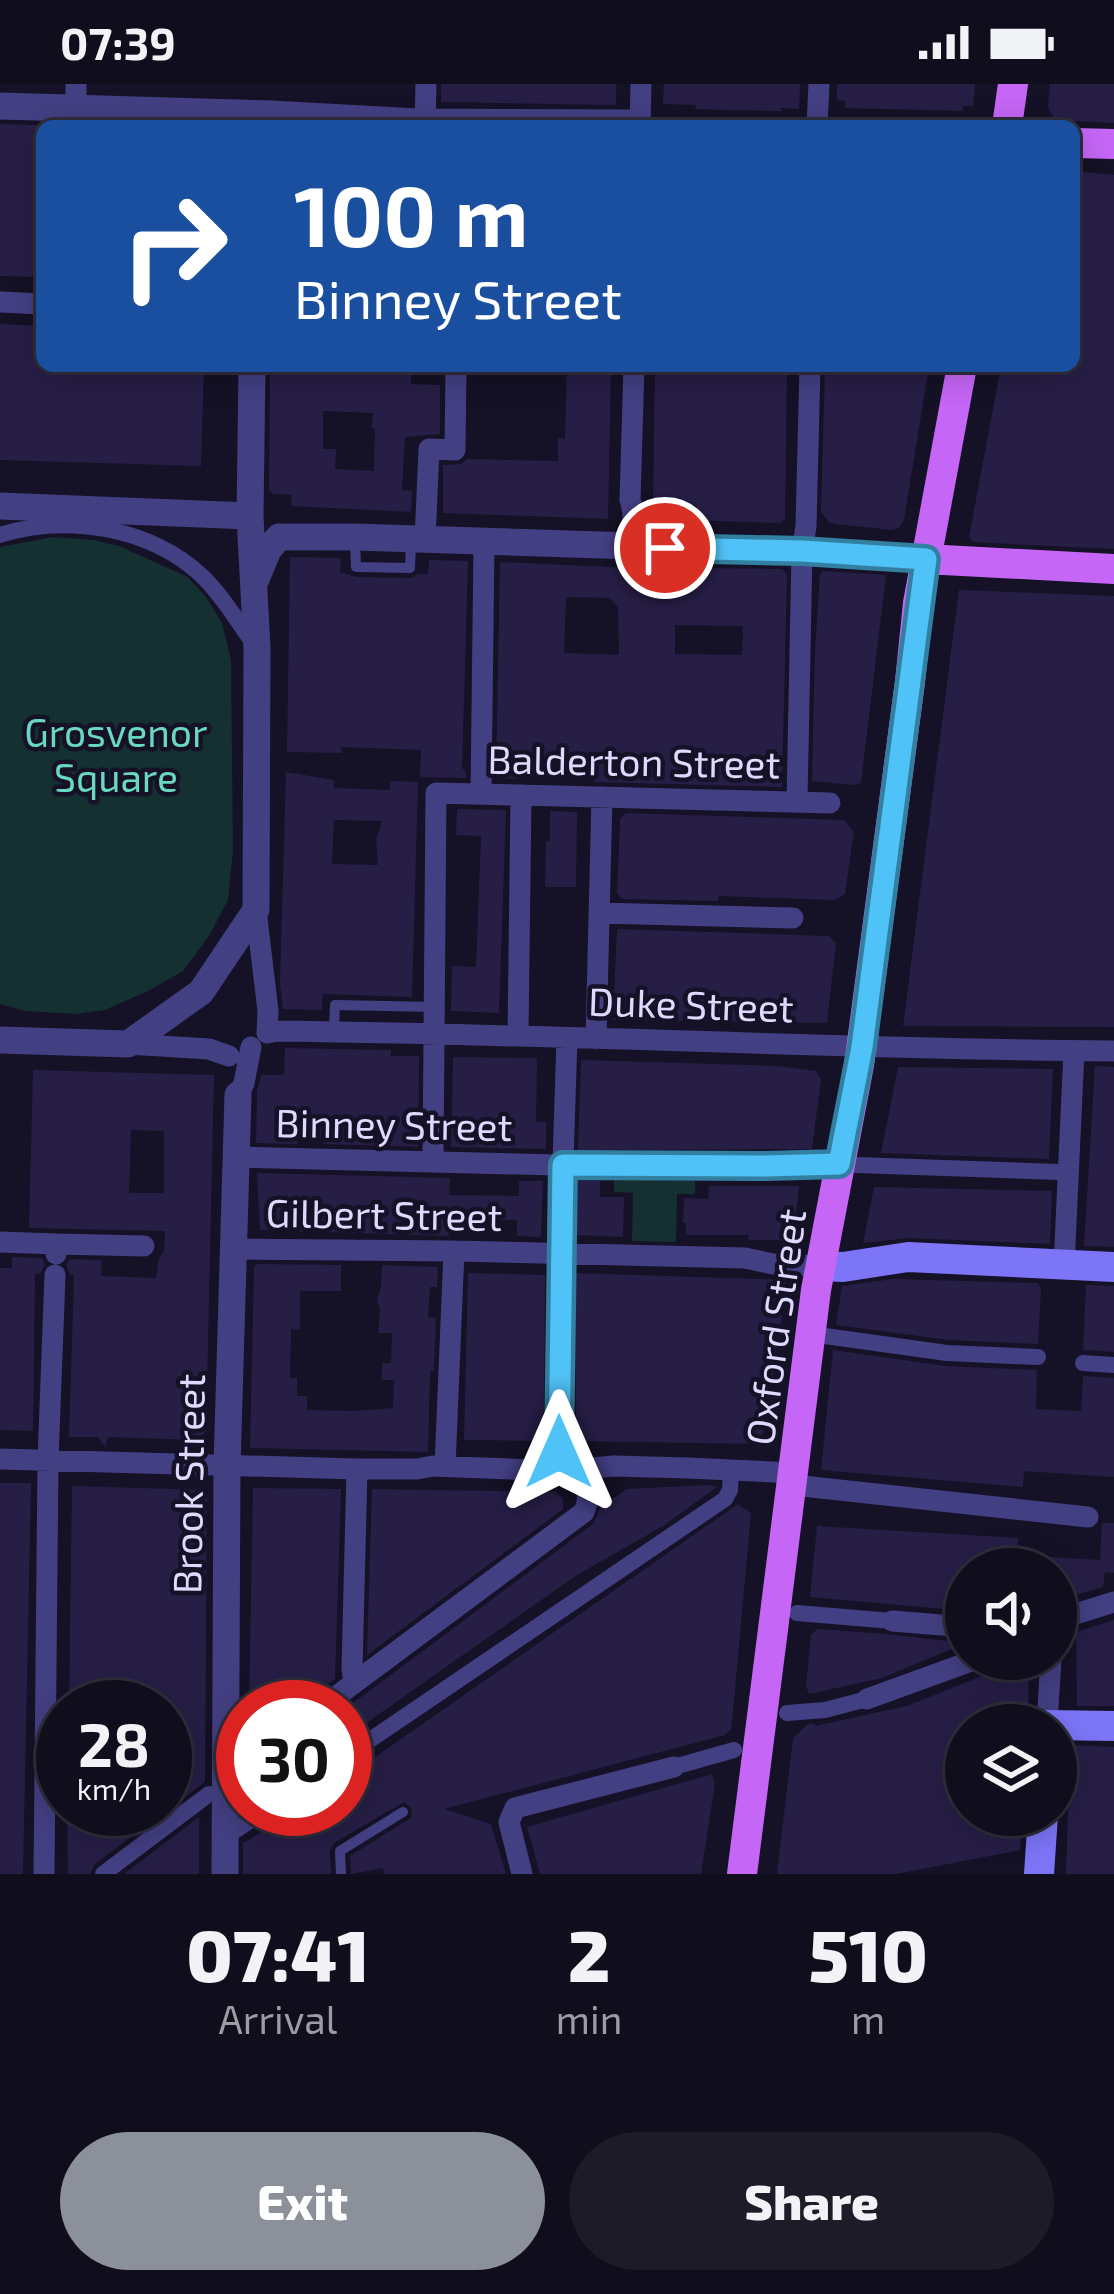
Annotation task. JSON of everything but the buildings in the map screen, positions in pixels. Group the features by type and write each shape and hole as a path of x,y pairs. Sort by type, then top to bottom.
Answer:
{"main road":[{"path":"1008,120 1012,84"},
{"path":"1080,143 1114,144"},
{"name":"Oxford Street","path":"742,1874 821,1266 848,1165 926,559 961,372"},
{"path":"926,559 1114,569"},
{"path":"821,1266 908,1257 1064,1273 1114,1267"},
{"path":"1077,1725 1114,1726"},
{"path":"1039,1874 1042,1836"}],"street":[{"path":"0,106 76,97 254,120 254,84"},
{"path":"425,120 426,84"},
{"path":"639,120 641,84"},
{"path":"817,120 819,84"},
{"path":"0,302 36,304"},
{"path":"0,1040 208,1049 229,1056 259,1040 268,1011 256,910 252,372"},
{"path":"418,540 429,449 455,450 456,372"},
{"path":"623,547 633,528 634,372"},
{"path":"797,802 810,372"},
{"path":"0,506 250,516"},
{"path":"0,535 69,525 126,534 153,545 202,576 257,648"},
{"path":"252,589 268,550 279,537 802,551 926,559"},
{"path":"481,794 484,543"},
{"name":"Balderton Street","path":"436,1006 436,793 830,803"},
{"path":"518,1036 521,795"},
{"path":"596,1039 602,797"},
{"path":"128,1044 201,992 256,910"},
{"path":"599,913 793,918"},
{"path":"434,1162 436,1006"},
{"name":"Duke Street","path":"259,1040 277,1030 1114,1051"},
{"path":"358,1680 584,1512 589,1502 588,1490 568,1471 560,1254 567,1038"},
{"name":"Brook Street","path":"232,1680 227,1466 235,1157 238,1095 259,1040"},
{"path":"1064,1273 1063,1172 1074,1051"},
{"name":"Brook Street","path":"229,1056 229,1082 238,1095"},
{"name":"Binney Street","path":"235,1157 563,1165 848,1165"},
{"path":"848,1165 1063,1172"},
{"path":"0,1243 56,1258 144,1246"},
{"name":"Gilbert Street","path":"233,1249 745,1258 821,1266"},
{"path":"445,1466 454,1251"},
{"path":"44,1874 48,1460 56,1258"},
{"path":"825,1336 947,1353 1038,1357"},
{"path":"1083,1363 1114,1365"},
{"path":"0,1459 356,1469 731,1469 1088,1516"},
{"path":"354,1680 356,1469"},
{"path":"372,1738 725,1499 731,1469"},
{"path":"1077,1613 1114,1602"},
{"path":"797,1612 945,1625"},
{"path":"787,1713 867,1699 945,1671"},
{"path":"522,1874 509,1822 515,1808 734,1750"},
{"path":"104,1874 209,1794"},
{"name":"Brook Street","path":"225,1874 228,1836"}],"lane":[{"path":"334,1031 335,1005 436,1006"},
{"path":"341,1874 340,1851 404,1813"}],"green space":[{"name":"Grosvenor Square","path":"53,537 119,546 188,577 222,623 231,660 233,851 228,900 183,971 105,1010 75,1014 25,1011 0,1004 0,547"},
{"path":"614,1179 695,1181 695,1194 677,1194 676,1242 632,1241 633,1193 614,1192"}],"route":[{"path":"559,1452 563,1165 839,1164 862,1047 926,559 665,548"}]}
